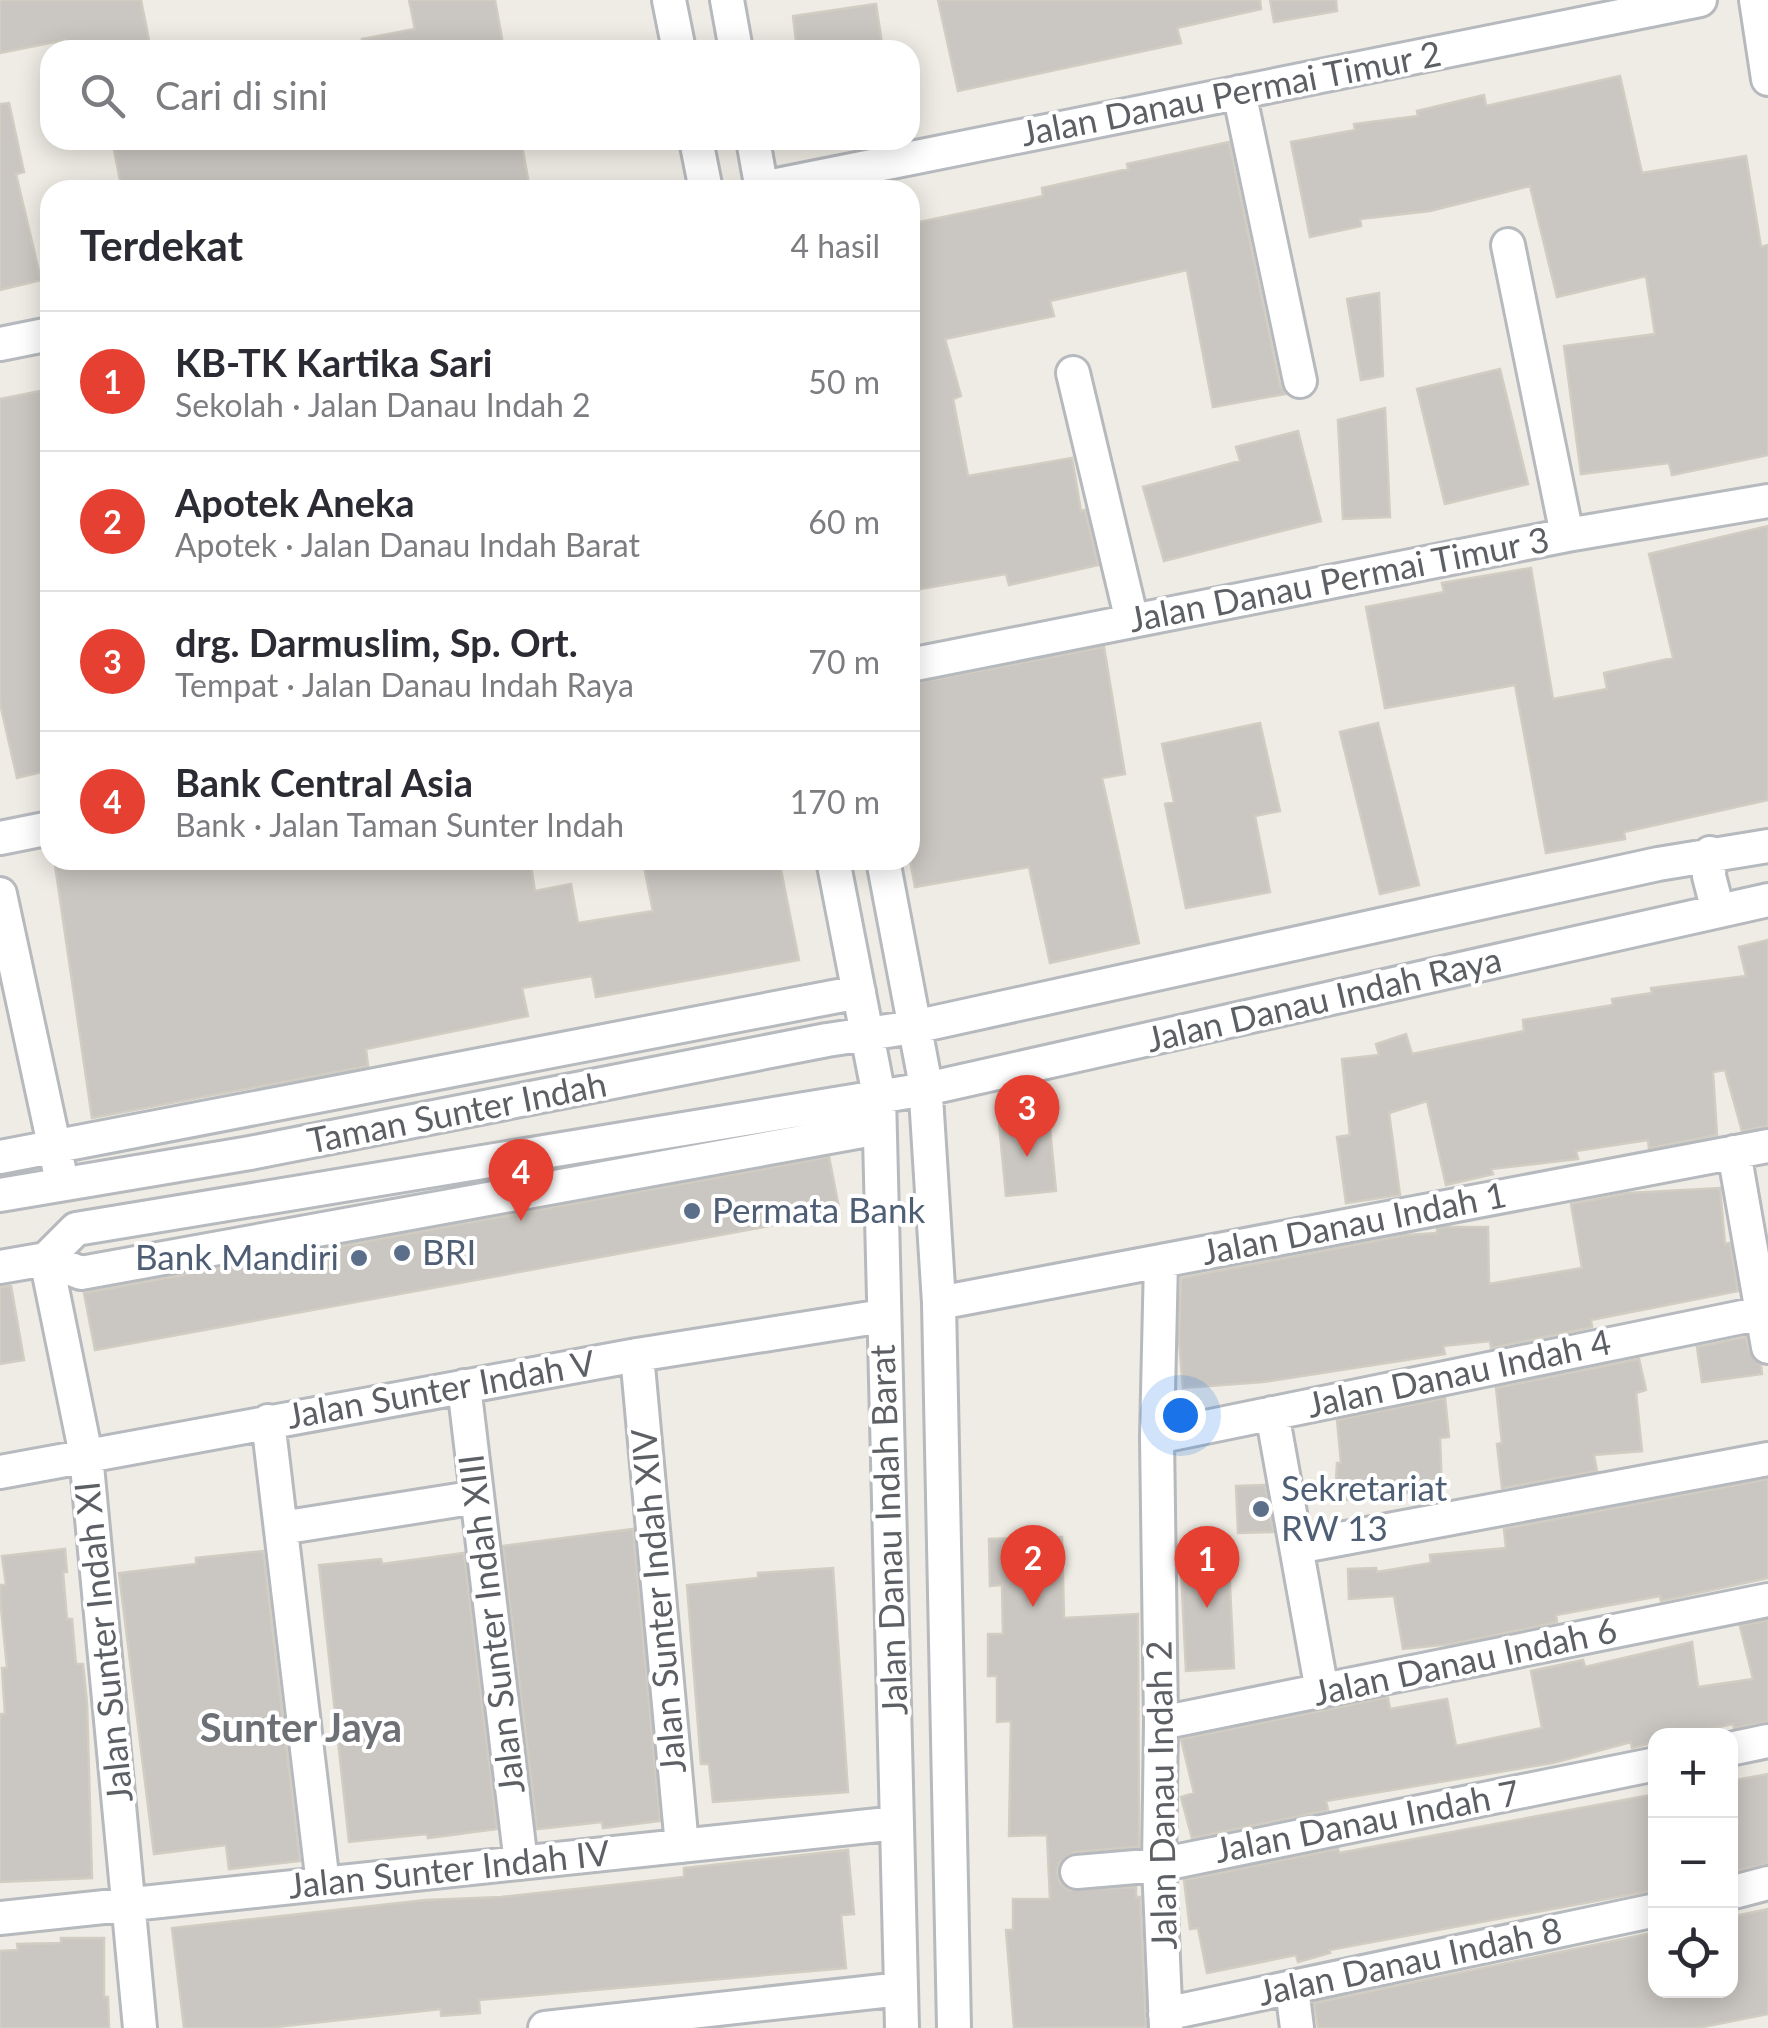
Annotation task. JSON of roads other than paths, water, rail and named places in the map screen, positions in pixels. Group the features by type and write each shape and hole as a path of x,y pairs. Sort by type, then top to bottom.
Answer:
{"street":[{"path":"669,0 677,40"},
{"path":"727,0 734,40"},
{"name":"Jalan Danau Permai Timur 2","path":"806,180 1700,0"},
{"path":"1756,0 1768,79"},
{"path":"1239,92 1300,381"},
{"path":"698,150 704,180"},
{"path":"755,150 760,180"},
{"path":"1508,245 1568,536"},
{"path":"0,344 40,336"},
{"path":"1072,373 1132,621"},
{"name":"Jalan Danau Permai Timur 3","path":"920,663 1768,500"},
{"path":"0,838 40,830"},
{"name":"Jalan Danau Indah Raya","path":"915,1032 1710,853 1768,846"},
{"path":"1710,853 1709,876 1718,911"},
{"name":"Jalan Danau Indah Barat","path":"835,870 878,1104 902,2028"},
{"name":"Jalan Danau Indah Barat","path":"885,870 925,1085 939,1303 954,2028"},
{"path":"0,894 63,1183"},
{"name":"Jalan Danau Indah Raya","path":"878,1104 925,1085 1768,900"},
{"path":"0,1157 858,992"},
{"name":"Taman Sunter Indah","path":"0,1195 915,1032"},
{"path":"0,1267 46,1258 76,1230 468,1164 878,1104"},
{"path":"46,1258 81,1273 476,1200 878,1104"},
{"name":"Jalan Danau Indah 1","path":"939,1303 1768,1146"},
{"path":"1734,1152 1768,1347"},
{"path":"468,1164 476,1200"},
{"name":"Jalan Sunter Indah XI","path":"46,1258 86,1455 140,2028"},
{"name":"Jalan Danau Indah 2","path":"1161,1261 1157,1436 1159,1864 1166,2021"},
{"name":"Jalan Danau Indah 4","path":"1157,1436 1762,1312"},
{"name":"Jalan Sunter Indah V","path":"0,1472 637,1355 882,1316"},
{"name":"Jalan Sunter Indah XIV","path":"637,1355 682,1846"},
{"name":"Jalan Sunter Indah XIII","path":"464,1386 520,1863"},
{"path":"1272,1413 1322,1690"},
{"path":"268,1421 324,1884"},
{"path":"1297,1547 1768,1459"},
{"path":"280,1528 477,1497"},
{"name":"Jalan Danau Indah 6","path":"1161,1723 1768,1600"},
{"path":"1738,1747 1768,1741"},
{"name":"Jalan Danau Indah 7","path":"1076,1872 1159,1864 1648,1766"},
{"name":"Jalan Sunter Indah IV","path":"0,1918 897,1823"},
{"path":"1738,1890 1768,1883"},
{"name":"Jalan Danau Indah 8","path":"1166,2021 1292,1988 1648,1912"},
{"path":"1292,1988 1298,2028"},
{"path":"545,2028 686,2020 901,1989"}],"place":[{"name":"drg. Darmuslim, Sp. Ort.","path":"1027,1157"},
{"name":"Permata Bank","path":"692,1211"},
{"name":"Bank Central Asia","path":"521,1221"},
{"name":"BRI","path":"402,1253"},
{"name":"Bank Mandiri","path":"359,1258"},
{"name":"Sekretariat RW 13","path":"1261,1509"},
{"name":"Apotek Aneka","path":"1033,1607"},
{"name":"KB-TK Kartika Sari","path":"1207,1608"}],"district":[{"name":"Sunter Jaya","path":"301,1728"}]}
